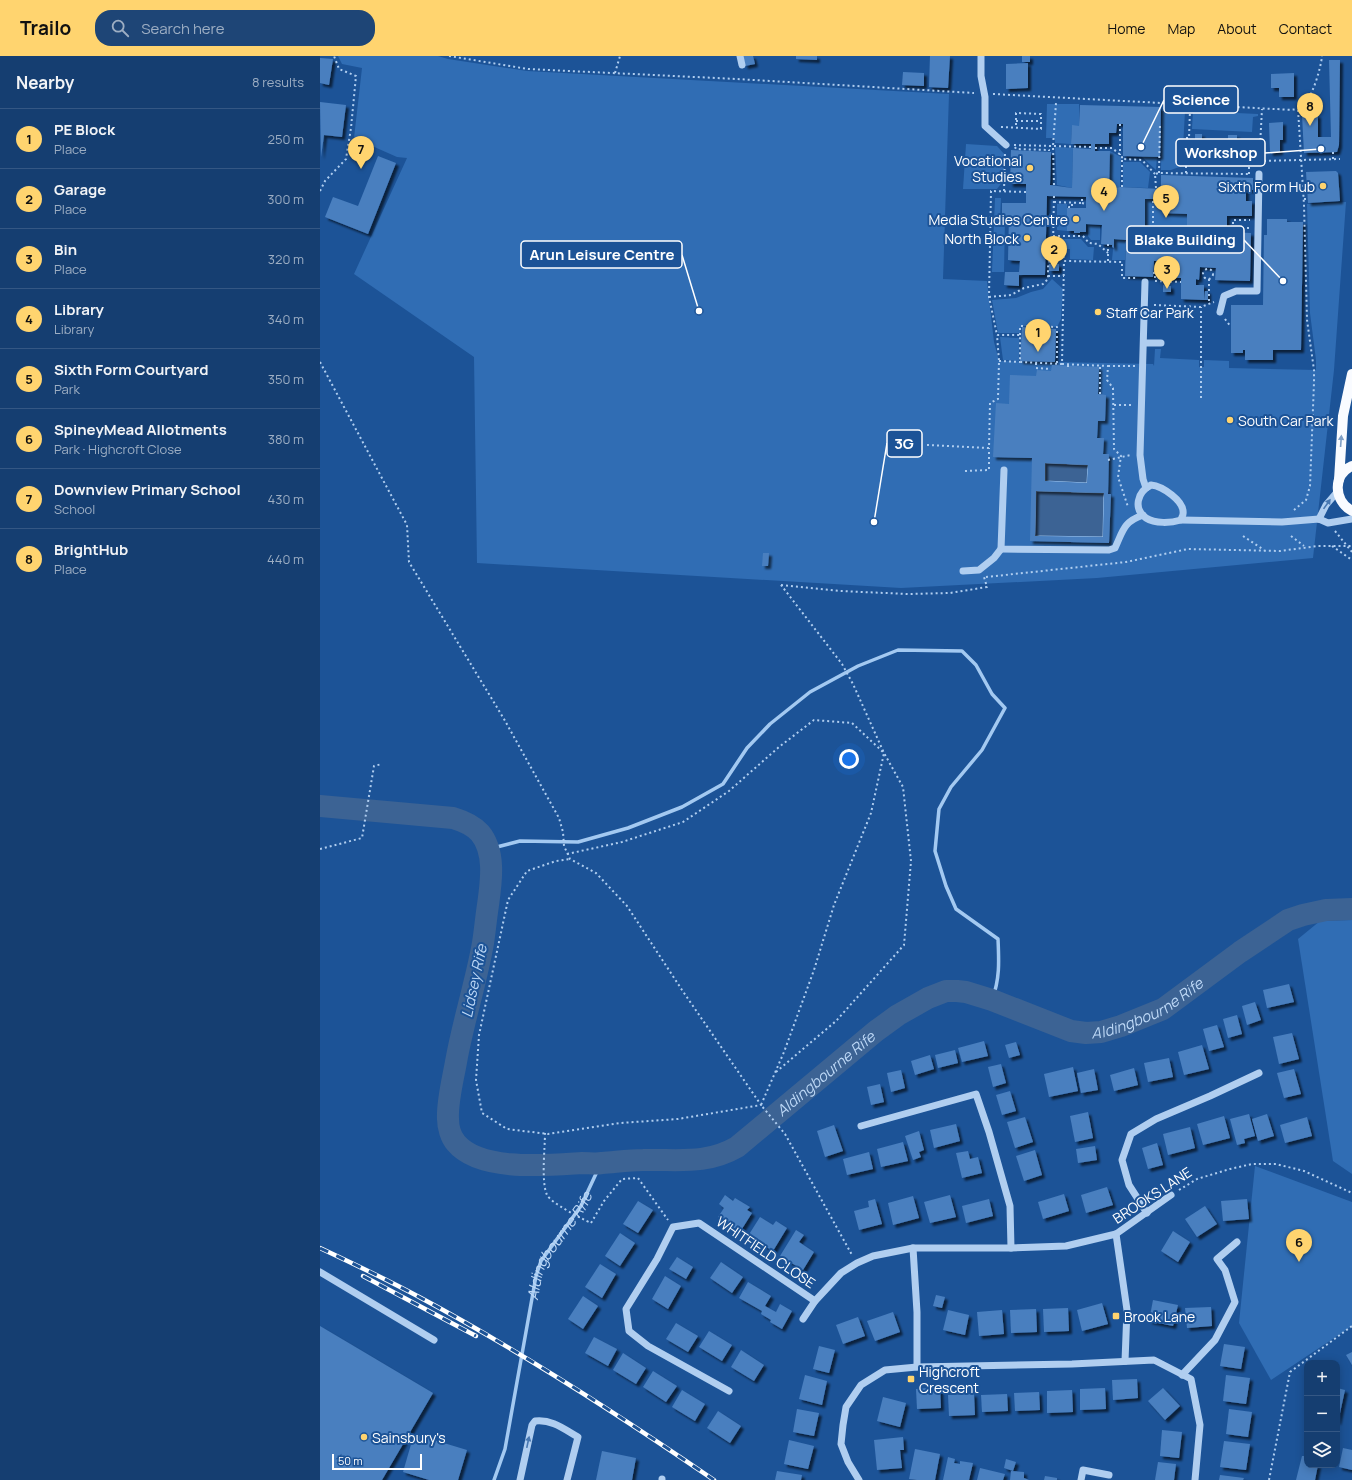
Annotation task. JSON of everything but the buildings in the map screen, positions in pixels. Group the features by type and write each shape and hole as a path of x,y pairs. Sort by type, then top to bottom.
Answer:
{"main road":[{"path":"1352,374 1343,416 1338,480 1338,491 1342,503 1352,511"},
{"path":"1338,480 1343,473 1352,466"}],"street":[{"path":"740,56 742,65"},
{"path":"981,56 981,76 985,97 985,126 1006,145"},
{"path":"1220,312 1224,296 1236,291 1258,292 1259,174"},
{"path":"1144,282 1144,343 1140,455 1143,479 1146,488"},
{"path":"1144,343 1161,343"},
{"path":"963,571 979,570 994,558 1001,549 1004,470"},
{"path":"1181,520 1183,514 1181,506 1164,489 1151,485 1146,488 1138,498 1140,512 1146,518 1154,521 1174,522 1181,520 1282,522 1319,519 1328,523 1352,519"},
{"path":"1319,519 1326,505 1338,491"},
{"path":"1001,549 1109,550 1115,548 1121,531 1127,524 1134,518 1143,515"},
{"path":"1146,1213 1129,1185 1122,1160 1130,1134 1156,1119 1259,1073"},
{"path":"861,1126 976,1094 989,1132 1010,1206 1011,1248"},
{"name":"BROOKS LANE","path":"803,1319 815,1301 841,1273 857,1263 873,1256 913,1248 1011,1248 1066,1246 1116,1234 1171,1195"},
{"name":"WHITFIELD CLOSE","path":"673,1228 699,1223 815,1301"},
{"path":"673,1228 657,1259 626,1310 630,1331 648,1346 729,1391"},
{"path":"1116,1234 1127,1310 1125,1362"},
{"path":"1182,1375 1215,1340 1234,1302 1225,1270 1217,1259 1237,1242"},
{"path":"913,1248 917,1312 917,1367"},
{"path":"320,1272 434,1340"},
{"path":"859,1480 848,1462 841,1444 846,1406 861,1385 885,1370 917,1367 1072,1364 1154,1360 1191,1380 1200,1425 1194,1480"},
{"path":"520,1480 532,1425 535,1421 543,1420 553,1423 578,1437 567,1480"},
{"path":"1081,1480 1083,1470 1109,1475"}],"path":[{"path":"320,191 325,181 346,159 351,128 356,76 339,69 334,56"},
{"path":"449,56 528,69 971,93"},
{"path":"615,73 620,56"},
{"path":"1001,94 1262,109 1298,109 1304,105 1314,86 1322,56"},
{"path":"1054,185 1056,103"},
{"path":"1262,109 1259,161 1340,159"},
{"path":"1294,510 1306,500 1310,486 1314,389 1314,370 1307,320 1304,199 1298,109"},
{"path":"1186,173 1186,138 1189,138 1190,110"},
{"path":"985,126 1016,128 1041,129 1041,114 1016,113 1016,128"},
{"path":"1016,121 1041,121"},
{"path":"1120,124 1122,187"},
{"path":"1159,173 1160,124"},
{"path":"1004,191 1006,145 1091,147"},
{"path":"1095,148 1112,148 1120,155"},
{"path":"1248,174 1249,148"},
{"path":"1016,149 1049,151"},
{"path":"1333,152 1333,160"},
{"path":"1122,160 1142,160 1155,174 1156,188"},
{"path":"1155,174 1259,174"},
{"path":"965,471 989,470 990,403 998,399 999,361 997,335 989,297 991,191 1026,192"},
{"path":"989,297 1011,295 1024,288 1044,284 1048,279 1048,267 1054,245 1054,196"},
{"path":"1082,197 1082,203"},
{"path":"1153,228 1154,199"},
{"path":"1054,202 1086,204"},
{"path":"1069,208 1072,207 1072,202"},
{"path":"1258,220 1233,220 1233,228 1258,229"},
{"path":"1145,228 1187,228"},
{"path":"1054,236 1083,236 1089,243 1098,244 1108,253"},
{"path":"1108,244 1108,262"},
{"path":"1054,245 1063,253 1064,261 1062,364"},
{"path":"1064,261 1122,262"},
{"path":"1159,266 1156,266 1154,273 1155,280 1181,282"},
{"path":"1199,270 1203,272 1207,270 1211,271 1213,276 1209,279 1209,303"},
{"path":"1203,272 1204,278 1209,279"},
{"path":"1048,276 1064,276"},
{"path":"1201,306 1201,398"},
{"path":"1020,362 1020,326 1057,327 1057,364"},
{"path":"997,335 1020,335"},
{"path":"1057,341 1062,340"},
{"path":"999,361 1068,365 1134,366"},
{"path":"320,362 407,525 409,562 504,719 559,818 567,854 570,859 596,873 628,906 682,990 761,1105 785,1134 857,1263"},
{"path":"1036,363 1036,368 1052,369"},
{"path":"1100,365 1100,394"},
{"path":"1108,366 1107,380 1113,388 1114,449 1121,456"},
{"path":"1114,405 1133,406"},
{"path":"927,445 989,448"},
{"path":"1108,460 1121,456 1132,455"},
{"path":"1121,456 1118,477 1129,510"},
{"path":"1328,523 1352,552"},
{"path":"1243,536 1265,551"},
{"path":"1291,536 1305,547"},
{"path":"1331,546 1352,560"},
{"path":"984,577 1126,562 1188,549 1280,551 1305,547 1352,546"},
{"path":"775,1072 836,1021 904,945 910,862 903,787 884,753 853,684 842,664 781,585 840,591 950,594 987,587 981,568"},
{"path":"567,854 622,842 683,822 729,792 779,747 814,720 852,723 884,753"},
{"path":"761,1105 814,970 834,905 871,813 884,753"},
{"path":"320,849 362,838 374,766 382,764"},
{"path":"570,859 556,861 527,871 508,900 479,1035 476,1080 482,1113 508,1129 545,1133 620,1123 678,1119 761,1105"},
{"path":"545,1133 544,1185 548,1196 568,1211 591,1223 604,1201 622,1179 638,1178 673,1228"},
{"name":"BROOKS LANE","path":"1171,1195 1197,1179 1252,1164 1276,1164 1304,1171 1352,1194"},
{"path":"1269,1480 1290,1372 1352,1326"}],"shaded area":[{"path":"338,56 438,56 448,59 527,71 949,94 943,279 987,281 994,342 999,361 1153,364 1154,366 1155,349 1161,349 1160,358 1199,360 1199,367 1204,367 1204,360 1229,361 1229,368 1316,370 1310,313 1307,204 1346,202 1334,370 1313,558 1097,578 901,588 477,563 474,357 354,274 407,158 397,157 354,138 362,68 342,64"},
{"path":"1047,104 1079,104 1079,126 1072,126 1071,144 1055,143 1055,138 1046,138"},
{"path":"1162,110 1185,111 1182,166 1171,170 1161,170"},
{"path":"1193,111 1258,114 1258,116 1253,117 1252,132 1192,129"},
{"path":"966,144 997,146 1005,155 1003,181 997,189 963,189"},
{"path":"1055,147 1073,148 1072,188 1057,185"},
{"path":"1110,151 1121,157 1120,187 1109,189"},
{"path":"1141,156 1157,156 1156,170"},
{"path":"1123,162 1140,162 1150,172 1148,188 1123,187"},
{"path":"995,198 1001,198 1000,219 1005,219 1004,272 992,272"},
{"path":"1145,199 1162,199 1162,213 1187,214 1187,230 1145,229"},
{"path":"1057,204 1067,204 1067,231 1057,230"},
{"path":"1088,225 1100,226 1100,240 1091,240 1088,236"},
{"path":"1055,239 1081,239 1088,247 1094,247 1093,260 1070,259 1070,249 1061,247 1057,244"},
{"path":"1114,239 1126,240 1125,260 1112,260"},
{"path":"1052,279 1063,289 1061,319 1057,327 1021,326 1020,333 998,333 992,300 1016,298 1043,289"},
{"path":"1000,337 1019,338 1019,361 1003,360"},
{"path":"1045,463 1088,465 1087,483 1045,481"},
{"path":"1036,491 1104,493 1103,537 1035,536"},
{"path":"1352,920 1352,1174 1333,1161 1298,939 1320,921"},
{"path":"1255,1166 1352,1202 1352,1326 1271,1380 1239,1323"}],"waterway":[{"path":"489,849 520,841 578,842 628,828 682,807 723,784 747,748 770,724 810,692 858,666 898,650 962,651 976,665 992,694 1005,708 982,750 951,787 939,809 935,851 946,886 956,909 998,939 998,977 992,1000"},
{"name":"Aldingbourne Rife","path":"320,806 453,818 474,828 480,833 485,841 490,858 491,878 483,943 462,1032 452,1083 448,1105 448,1122 454,1141 467,1152 481,1159 516,1165 552,1165 638,1160 691,1160 703,1159 725,1153 737,1147 876,1031 898,1015 928,998 946,991 966,992 992,1000 1071,1031 1086,1033 1101,1032 1121,1026 1163,1009 1240,952 1288,920 1326,910 1352,909"},
{"name":"Aldingbourne Rife","path":"494,1480 505,1449 536,1276 541,1261 581,1206 601,1163"}],"railway":[{"path":"320,1248 409,1291 496,1340 606,1408 714,1480"},
{"path":"363,1276 476,1336"}],"place":[{"name":"BrightHub","path":"1310,126"},
{"name":"Science","path":"1141,147"},
{"name":"Workshop","path":"1321,149"},
{"name":"Vocational Studies","path":"1030,168"},
{"name":"Downview Primary School","path":"361,169"},
{"name":"Sixth Form Hub","path":"1323,186"},
{"name":"Library","path":"1104,211"},
{"name":"Sixth Form Courtyard","path":"1166,218"},
{"name":"Media Studies Centre","path":"1076,219"},
{"name":"North Block","path":"1027,238"},
{"name":"Garage","path":"1054,269"},
{"name":"Blake Building","path":"1283,281"},
{"name":"Bin","path":"1167,289"},
{"name":"Arun Leisure Centre","path":"699,311"},
{"name":"Staff Car Park","path":"1098,312"},
{"name":"PE Block","path":"1038,352"},
{"name":"South Car Park","path":"1230,420"},
{"name":"3G","path":"874,522"},
{"name":"SpineyMead Allotments","path":"1299,1262"},
{"name":"Brook Lane","path":"1116,1316"},
{"name":"Highcroft Crescent","path":"911,1379"},
{"name":"Sainsbury's","path":"364,1437"}],"water label":[{"name":"Lidsey Rife","path":"474,981"}]}
